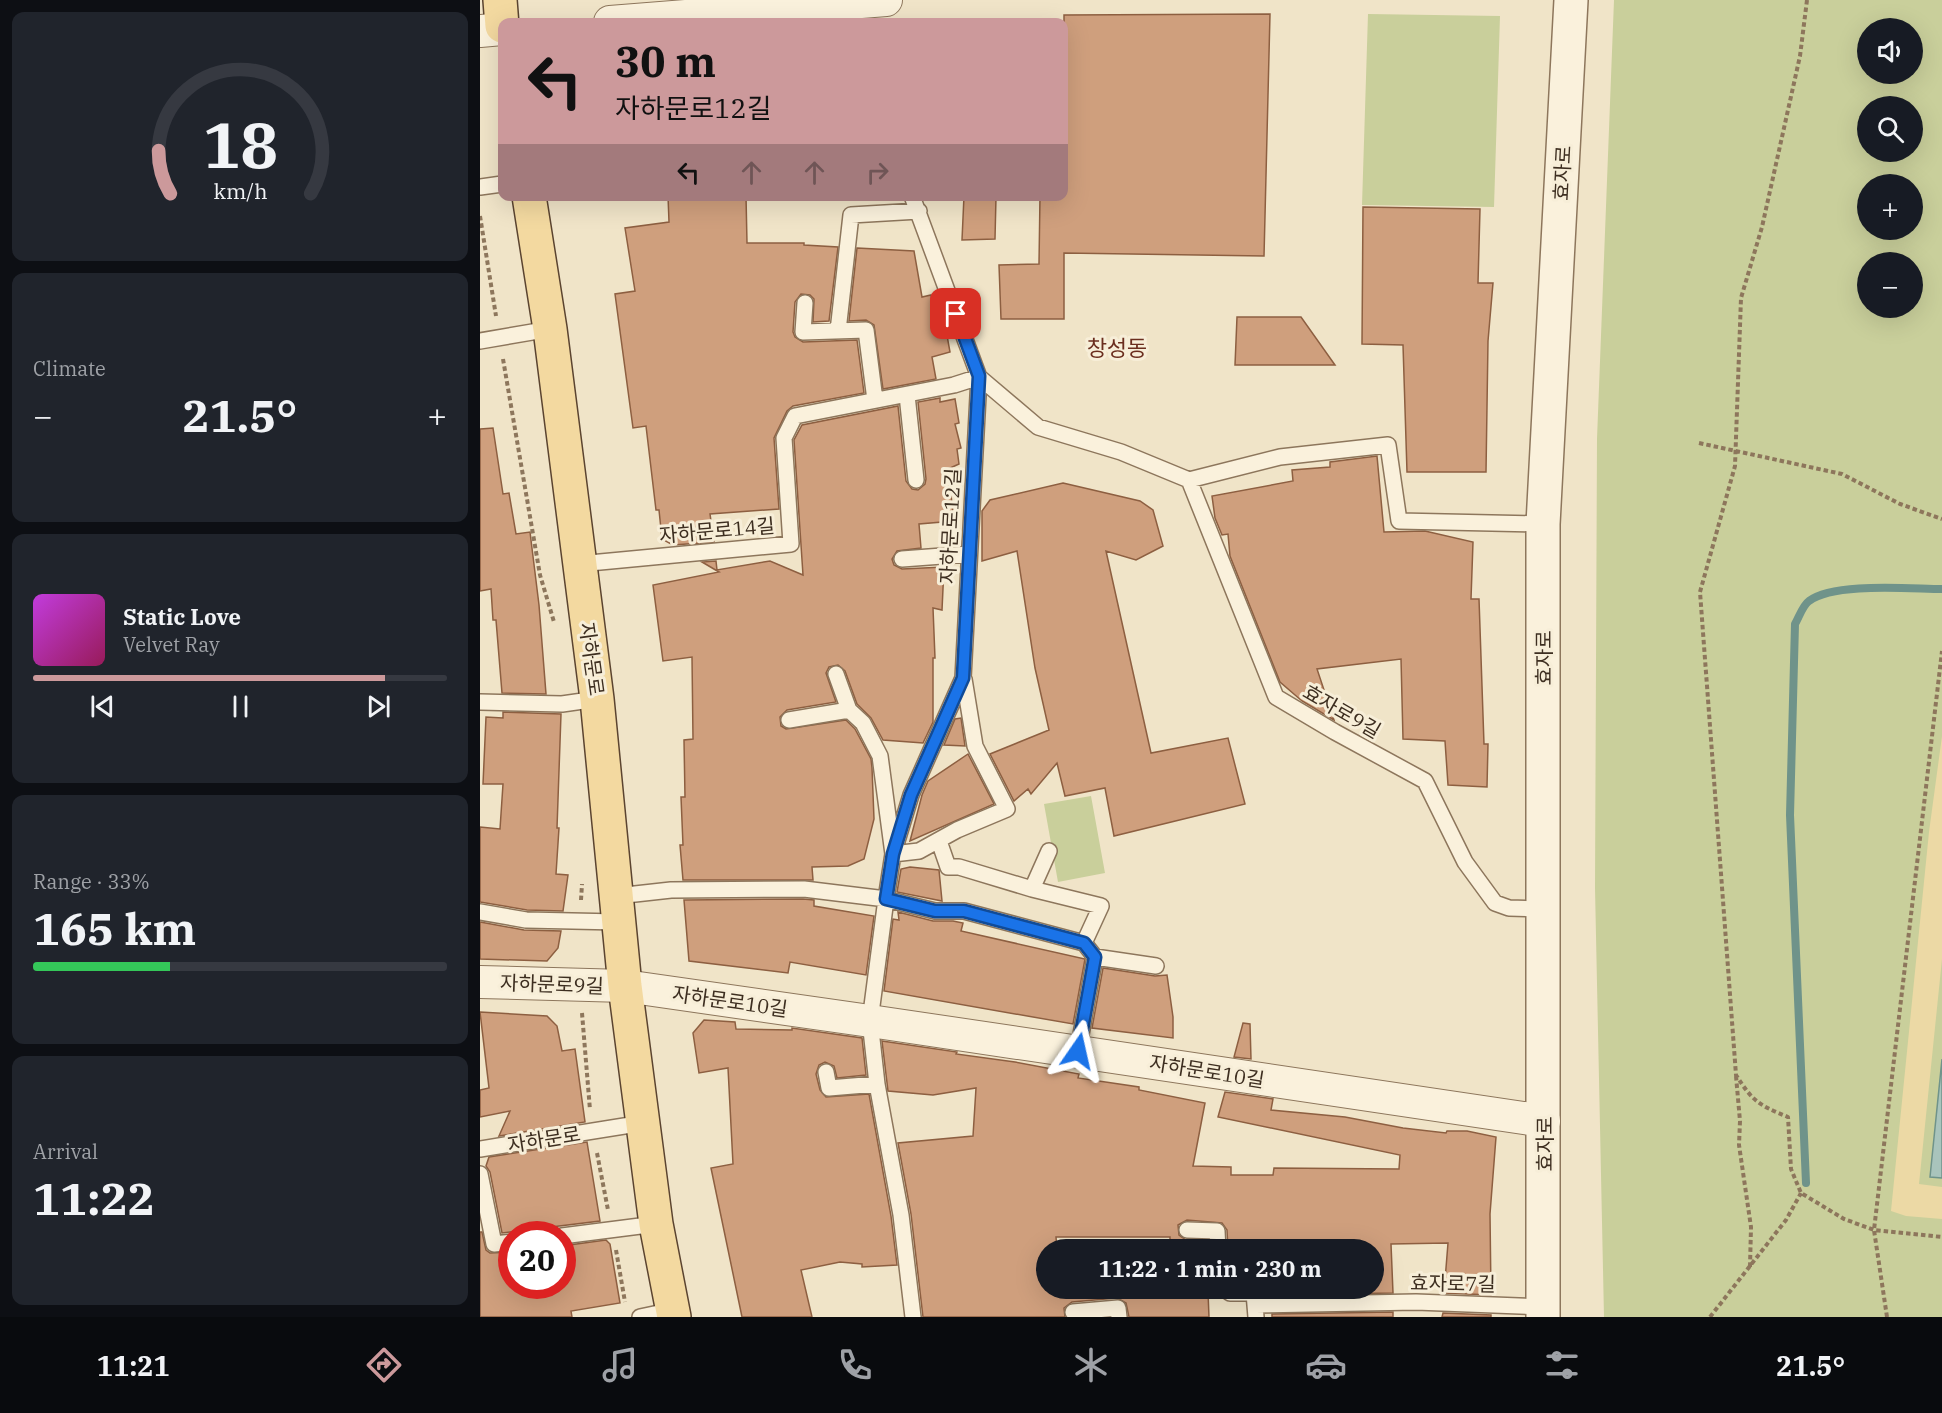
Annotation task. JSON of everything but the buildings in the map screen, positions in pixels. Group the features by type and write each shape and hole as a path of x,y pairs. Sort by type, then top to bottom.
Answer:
{"main road":[{"path":"500,0 501,18"},
{"name":"자하문로","path":"530,201 550,328 597,699 625,986 656,1224 674,1314"}],"street":[{"path":"686,18 752,6 838,9 886,0"},
{"name":"효자로","path":"1542,1312 1543,524 1571,0"},
{"path":"480,30 498,28"},
{"name":"자하문로9길","path":"480,982 625,986"},
{"name":"자하문로10길","path":"625,986 870,1020 1544,1121"}],"lane":[{"path":"480,187 498,185"},
{"path":"838,331 851,215 910,201"},
{"path":"914,201 979,376 1038,427 1121,452 1189,480 1280,457 1388,445 1399,521 1543,524"},
{"path":"805,303 803,332 866,330 875,400"},
{"path":"480,341 550,328"},
{"name":"자하문로14길","path":"579,564 791,544 784,438 795,416 954,385 979,376"},
{"name":"자하문로12길","path":"893,854 919,851 957,830 1006,809 975,746 963,678 979,376"},
{"path":"907,395 916,480"},
{"name":"효자로9길","path":"1189,480 1276,697 1425,781 1466,862 1495,903 1509,909 1543,909"},
{"path":"902,559 969,554"},
{"name":"자하문로12길","path":"836,674 849,710 863,723 880,756 893,854"},
{"name":"자하문로12길","path":"886,899 893,854 911,795 963,678"},
{"path":"480,702 562,704 597,699"},
{"path":"789,720 849,710"},
{"path":"939,841 948,867 959,867 1032,889 1101,906 1084,943"},
{"path":"1032,889 1049,851"},
{"path":"480,912 526,920 579,923 671,890 804,889 886,899 935,911 964,911 1084,943 1095,957 1156,966"},
{"path":"886,899 870,1020 877,1084 901,1215 913,1317"},
{"path":"1078,1051 1095,957"},
{"path":"826,1072 829,1088 877,1084"},
{"name":"자하문로","path":"480,1149 643,1123"},
{"path":"480,1177 494,1244 498,1244"},
{"path":"576,1234 656,1224"},
{"path":"1187,1230 1217,1231 1217,1239"},
{"name":"효자로7길","path":"1256,1311 1416,1302 1542,1312"},
{"path":"1073,1312 1118,1308 1119,1317"},
{"name":"자하문로","path":"640,1317 674,1314"}],"path":[{"path":"1750,1267 1751,1227 1739,1145 1740,1121 1700,592 1735,466 1741,298 1762,227 1800,56 1807,0"},
{"path":"480,216 540,575 557,632"},
{"path":"1699,443 1842,474 1900,504 1942,519"},
{"path":"1887,1317 1874,1230 1942,651"},
{"path":"579,923 582,883"},
{"path":"581,986 592,1131 626,1307"},
{"path":"1736,1075 1748,1095 1762,1107 1788,1117 1791,1169 1801,1193 1844,1219 1874,1230 1942,1237"},
{"path":"1710,1317 1786,1220 1801,1193"}],"green space":[{"path":"1614,0 1942,0 1942,1317 1604,1317 1595,888 1597,439"},
{"path":"1368,14 1500,16 1494,207 1362,205"},
{"path":"1091,796 1105,873 1058,882 1044,804"}],"sand":[{"path":"1942,736 1942,959 1919,1184 1942,1187 1942,1219 1906,1216 1891,1211 1929,832"}],"water":[{"path":"1942,1059 1942,1178 1930,1177"}],"waterway":[{"path":"1806,1183 1790,815 1795,624 1809,601 1836,591 1873,588 1942,589"}],"district":[{"name":"창성동","path":"1117,347"}],"route":[{"path":"956,314 979,376 963,678 911,795 893,854 886,899 935,911 964,911 1084,943 1095,957 1078,1051"}]}
